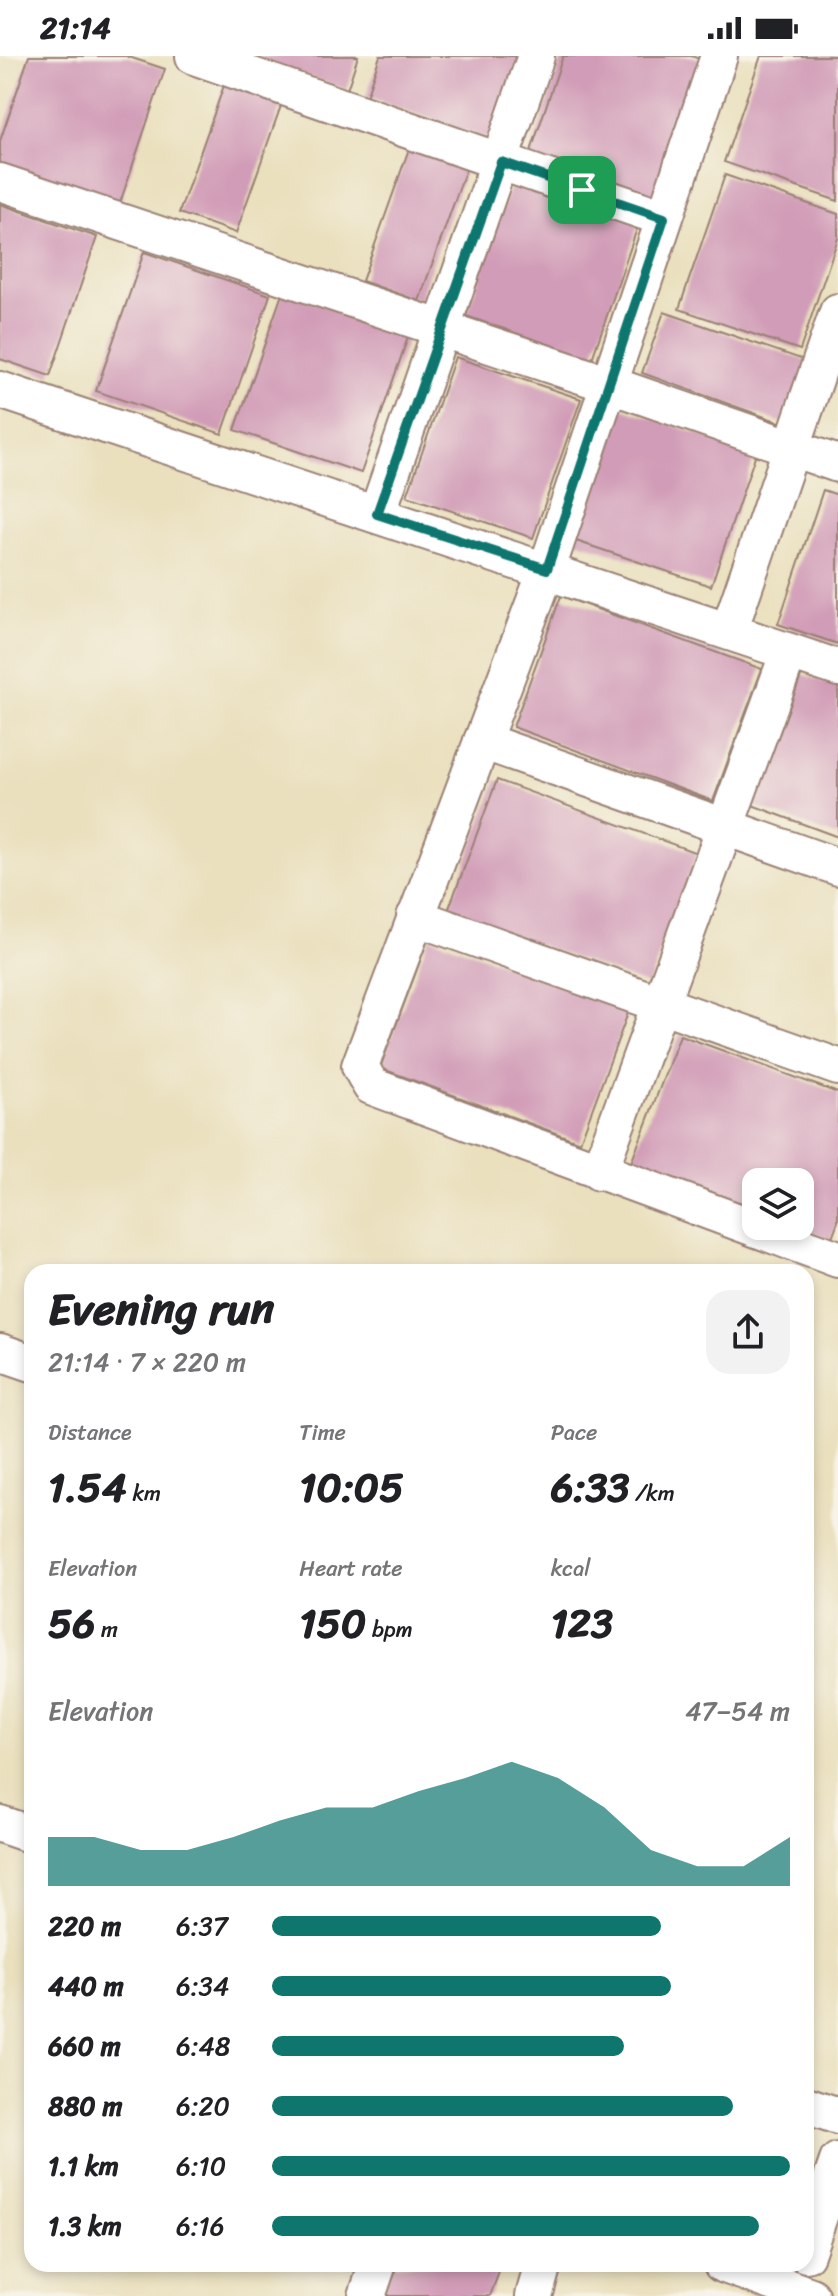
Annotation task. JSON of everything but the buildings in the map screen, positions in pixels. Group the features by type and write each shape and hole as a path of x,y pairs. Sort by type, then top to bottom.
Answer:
{"street":[{"path":"194,56 664,218"},
{"path":"377,514 536,56"},
{"path":"719,56 547,569 360,1066 371,1086 838,1259"},
{"path":"0,182 608,384 838,464"},
{"path":"729,631 789,446 838,312"},
{"path":"0,390 838,668"},
{"path":"599,1172 789,652"},
{"path":"482,741 838,867"},
{"path":"415,917 838,1067"},
{"path":"0,1352 24,1360"},
{"path":"0,1824 24,1832"},
{"path":"814,2108 838,2116"},
{"path":"814,2231 838,2161"},
{"path":"367,2296 375,2272"},
{"path":"534,2296 541,2272"},
{"path":"750,2272 800,2286"}],"route":[{"path":"501,162 582,190 664,218 547,569 377,514 501,162"}]}
